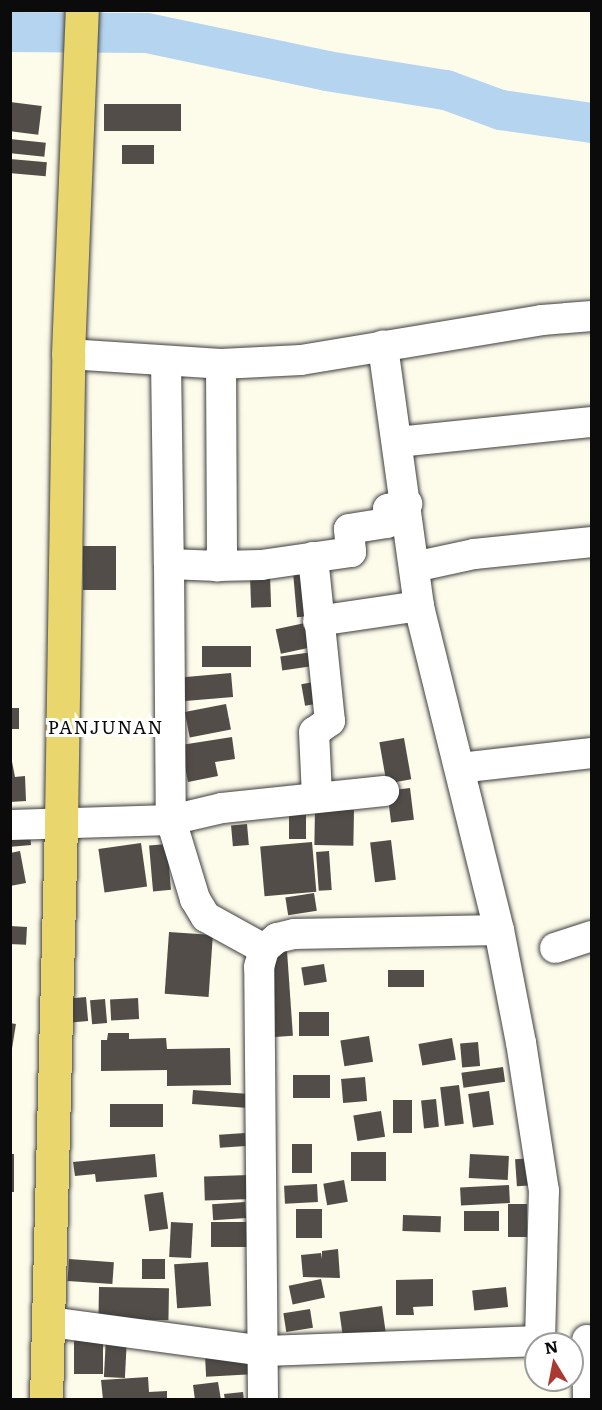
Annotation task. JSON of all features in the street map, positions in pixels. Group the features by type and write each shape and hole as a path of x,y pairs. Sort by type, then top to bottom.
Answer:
{"main road":[{"path":"46,1400 51,1322 62,823 68,354 82,10"}],"street":[{"path":"68,354 221,364 301,360 383,345 591,316"},
{"path":"383,345 407,504 419,606 499,930 544,1191 540,1332"},
{"path":"166,361 171,820 195,899 206,917 264,949"},
{"path":"218,566 222,551 221,364"},
{"path":"398,442 591,422"},
{"path":"169,564 261,565 351,552 349,528 387,523 388,509 407,504"},
{"path":"414,567 474,554 591,542"},
{"path":"313,557 330,723 314,732 316,795"},
{"path":"318,621 419,606"},
{"path":"460,768 591,753"},
{"path":"10,825 171,820 222,808 316,795 384,791"},
{"path":"263,1400 265,1351 259,967 264,949 277,938 295,934 499,930"},
{"path":"555,948 591,936"},
{"path":"51,1322 265,1351 524,1342"},
{"path":"588,1400 589,1340"}],"building":[{"path":"10,102 42,106 38,135 10,131"},
{"path":"104,104 181,104 181,131 104,131"},
{"path":"10,139 46,143 44,157 10,153"},
{"path":"122,145 154,145 154,164 122,164"},
{"path":"10,159 47,162 46,176 10,173"},
{"path":"83,546 116,546 116,590 83,590"},
{"path":"310,571 314,616 297,617 293,572"},
{"path":"270,575 271,607 251,608 250,576"},
{"path":"305,623 310,647 281,654 276,629"},
{"path":"202,646 251,646 251,667 202,667"},
{"path":"313,652 315,666 282,670 280,657"},
{"path":"231,673 233,697 182,701 180,677"},
{"path":"319,681 323,703 305,706 301,684"},
{"path":"226,704 231,730 190,738 185,712"},
{"path":"10,708 19,708 19,729 10,729"},
{"path":"232,737 235,759 215,762 218,776 188,782 181,745"},
{"path":"404,738 411,779 387,784 379,742"},
{"path":"10,751 15,777 25,776 26,801 10,802"},
{"path":"410,788 414,820 391,823 387,791"},
{"path":"315,809 354,810 353,846 314,845"},
{"path":"289,810 306,810 306,839 289,839"},
{"path":"247,824 249,845 233,846 231,825"},
{"path":"30,833 31,845 11,847 10,835"},
{"path":"391,840 396,880 375,882 370,843"},
{"path":"312,842 316,892 265,896 260,847"},
{"path":"141,843 147,887 105,893 98,849"},
{"path":"167,844 171,890 153,891 149,846"},
{"path":"20,851 26,883 10,886 10,853"},
{"path":"329,851 332,890 319,891 316,852"},
{"path":"314,893 317,911 288,915 285,898"},
{"path":"10,926 27,927 26,945 10,944"},
{"path":"169,932 213,935 209,997 165,994"},
{"path":"287,951 293,1036 271,1037 265,953"},
{"path":"324,964 327,982 304,985 301,968"},
{"path":"388,970 424,970 424,987 388,987"},
{"path":"86,997 88,1021 71,1022 69,998"},
{"path":"138,998 139,1019 111,1020 110,999"},
{"path":"105,999 107,1023 92,1024 90,1000"},
{"path":"299,1012 329,1012 329,1036 299,1036"},
{"path":"10,1023 16,1024 10,1057"},
{"path":"108,1033 129,1033 129,1039 166,1038 167,1049 230,1048 231,1085 167,1086 167,1070 101,1071 101,1040 107,1040"},
{"path":"369,1036 373,1062 344,1066 340,1041"},
{"path":"452,1038 456,1060 422,1066 419,1044"},
{"path":"478,1042 480,1066 462,1067 460,1044"},
{"path":"503,1067 505,1082 463,1088 461,1073"},
{"path":"293,1075 330,1075 330,1098 293,1098"},
{"path":"365,1077 367,1101 343,1103 341,1079"},
{"path":"459,1085 464,1124 445,1126 440,1087"},
{"path":"193,1090 246,1094 245,1108 192,1104"},
{"path":"489,1091 494,1125 473,1128 468,1094"},
{"path":"436,1099 439,1127 424,1128 421,1101"},
{"path":"393,1100 412,1100 412,1133 393,1133"},
{"path":"110,1104 163,1104 163,1127 110,1127"},
{"path":"381,1111 385,1137 357,1141 353,1115"},
{"path":"245,1133 246,1146 220,1148 219,1135"},
{"path":"292,1144 312,1144 312,1173 292,1173"},
{"path":"351,1152 386,1152 386,1181 351,1181"},
{"path":"10,1154 14,1154 14,1192 10,1192"},
{"path":"155,1154 157,1177 96,1182 95,1174 75,1176 73,1162"},
{"path":"470,1154 509,1156 508,1180 469,1178"},
{"path":"534,1158 536,1185 517,1186 515,1159"},
{"path":"250,1175 251,1199 205,1201 204,1177"},
{"path":"344,1180 348,1202 327,1205 323,1184"},
{"path":"317,1184 318,1202 285,1204 284,1186"},
{"path":"509,1185 510,1203 461,1206 460,1188"},
{"path":"163,1192 168,1229 149,1231 144,1195"},
{"path":"245,1202 246,1218 213,1220 212,1204"},
{"path":"508,1204 527,1204 527,1237 508,1237"},
{"path":"296,1209 322,1209 322,1238 296,1238"},
{"path":"464,1211 499,1211 499,1231 464,1231"},
{"path":"403,1215 441,1216 440,1232 402,1231"},
{"path":"171,1222 193,1223 191,1258 169,1257"},
{"path":"211,1222 247,1222 247,1247 211,1247"},
{"path":"338,1249 340,1278 303,1277 301,1255 321,1253 322,1259 322,1251"},
{"path":"69,1259 114,1262 112,1284 67,1281"},
{"path":"142,1259 165,1259 165,1279 142,1279"},
{"path":"208,1262 211,1306 177,1308 174,1264"},
{"path":"321,1279 325,1298 293,1304 289,1286"},
{"path":"433,1279 433,1306 413,1307 414,1315 396,1315 396,1280"},
{"path":"99,1287 169,1288 168,1320 98,1319"},
{"path":"506,1287 508,1307 474,1310 472,1291"},
{"path":"382,1306 386,1333 343,1339 339,1312"},
{"path":"310,1309 313,1328 286,1332 283,1313"},
{"path":"74,1332 103,1332 103,1374 74,1374"},
{"path":"106,1337 127,1338 125,1378 104,1377"},
{"path":"256,1354 257,1374 206,1377 205,1357"},
{"path":"148,1377 149,1392 167,1391 167,1400 103,1400 101,1380"},
{"path":"218,1382 221,1400 195,1400 193,1385"},
{"path":"243,1392 244,1400 225,1400 224,1394"}],"waterway":[{"path":"10,32 147,33 327,71 446,90 501,110 592,123"}],"district":[{"name":"PANJUNAN","path":"106,727"}]}
